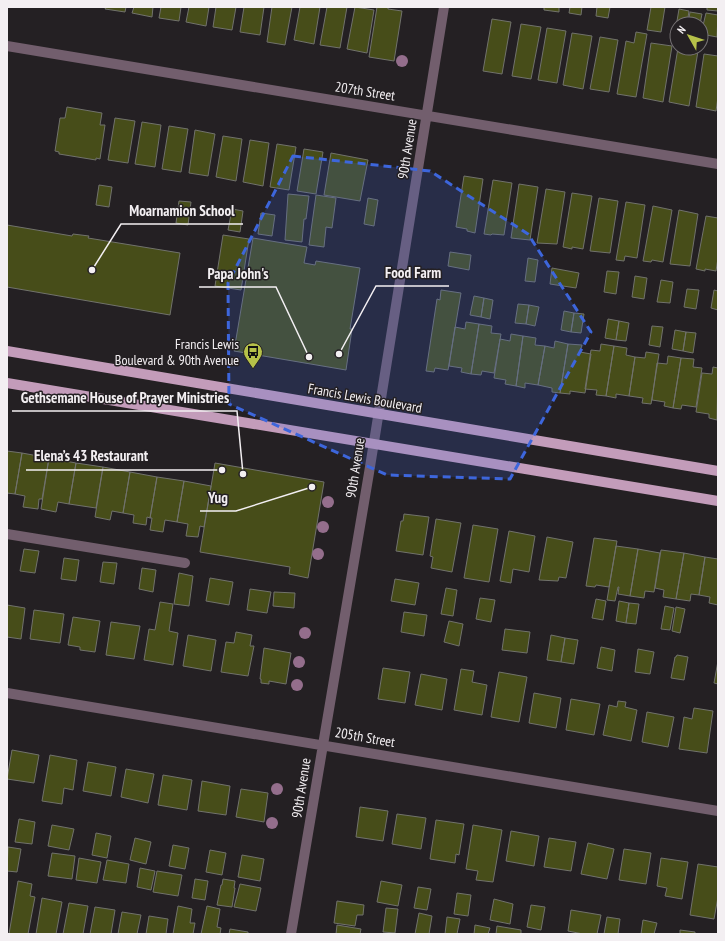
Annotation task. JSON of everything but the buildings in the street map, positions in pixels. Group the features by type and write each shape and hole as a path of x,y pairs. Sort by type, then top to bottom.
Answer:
{"main road":[{"name":"Francis Lewis Boulevard","path":"7,351 718,471"},
{"path":"7,383 718,501"}],"street":[{"name":"90th Avenue","path":"291,934 374,443 444,7"},
{"name":"207th Street","path":"7,46 718,164"},
{"path":"7,534 185,563"},
{"name":"205th Street","path":"7,692 718,811"}],"highlighted area":[{"path":"293,156 430,171 528,234 591,332 510,479 387,475 229,404 228,283"}],"place":[{"name":"Moarnamion School","path":"92,270"},
{"name":"Food Farm","path":"339,354"},
{"name":"Papa John's","path":"309,357"},
{"name":"Francis Lewis Boulevard & 90th Avenue","path":"253,369"},
{"name":"Elena’s 43 Restaurant","path":"222,470"},
{"name":"Gethsemane House of Prayer Ministries","path":"243,474"},
{"name":"Yug","path":"312,487"}]}
